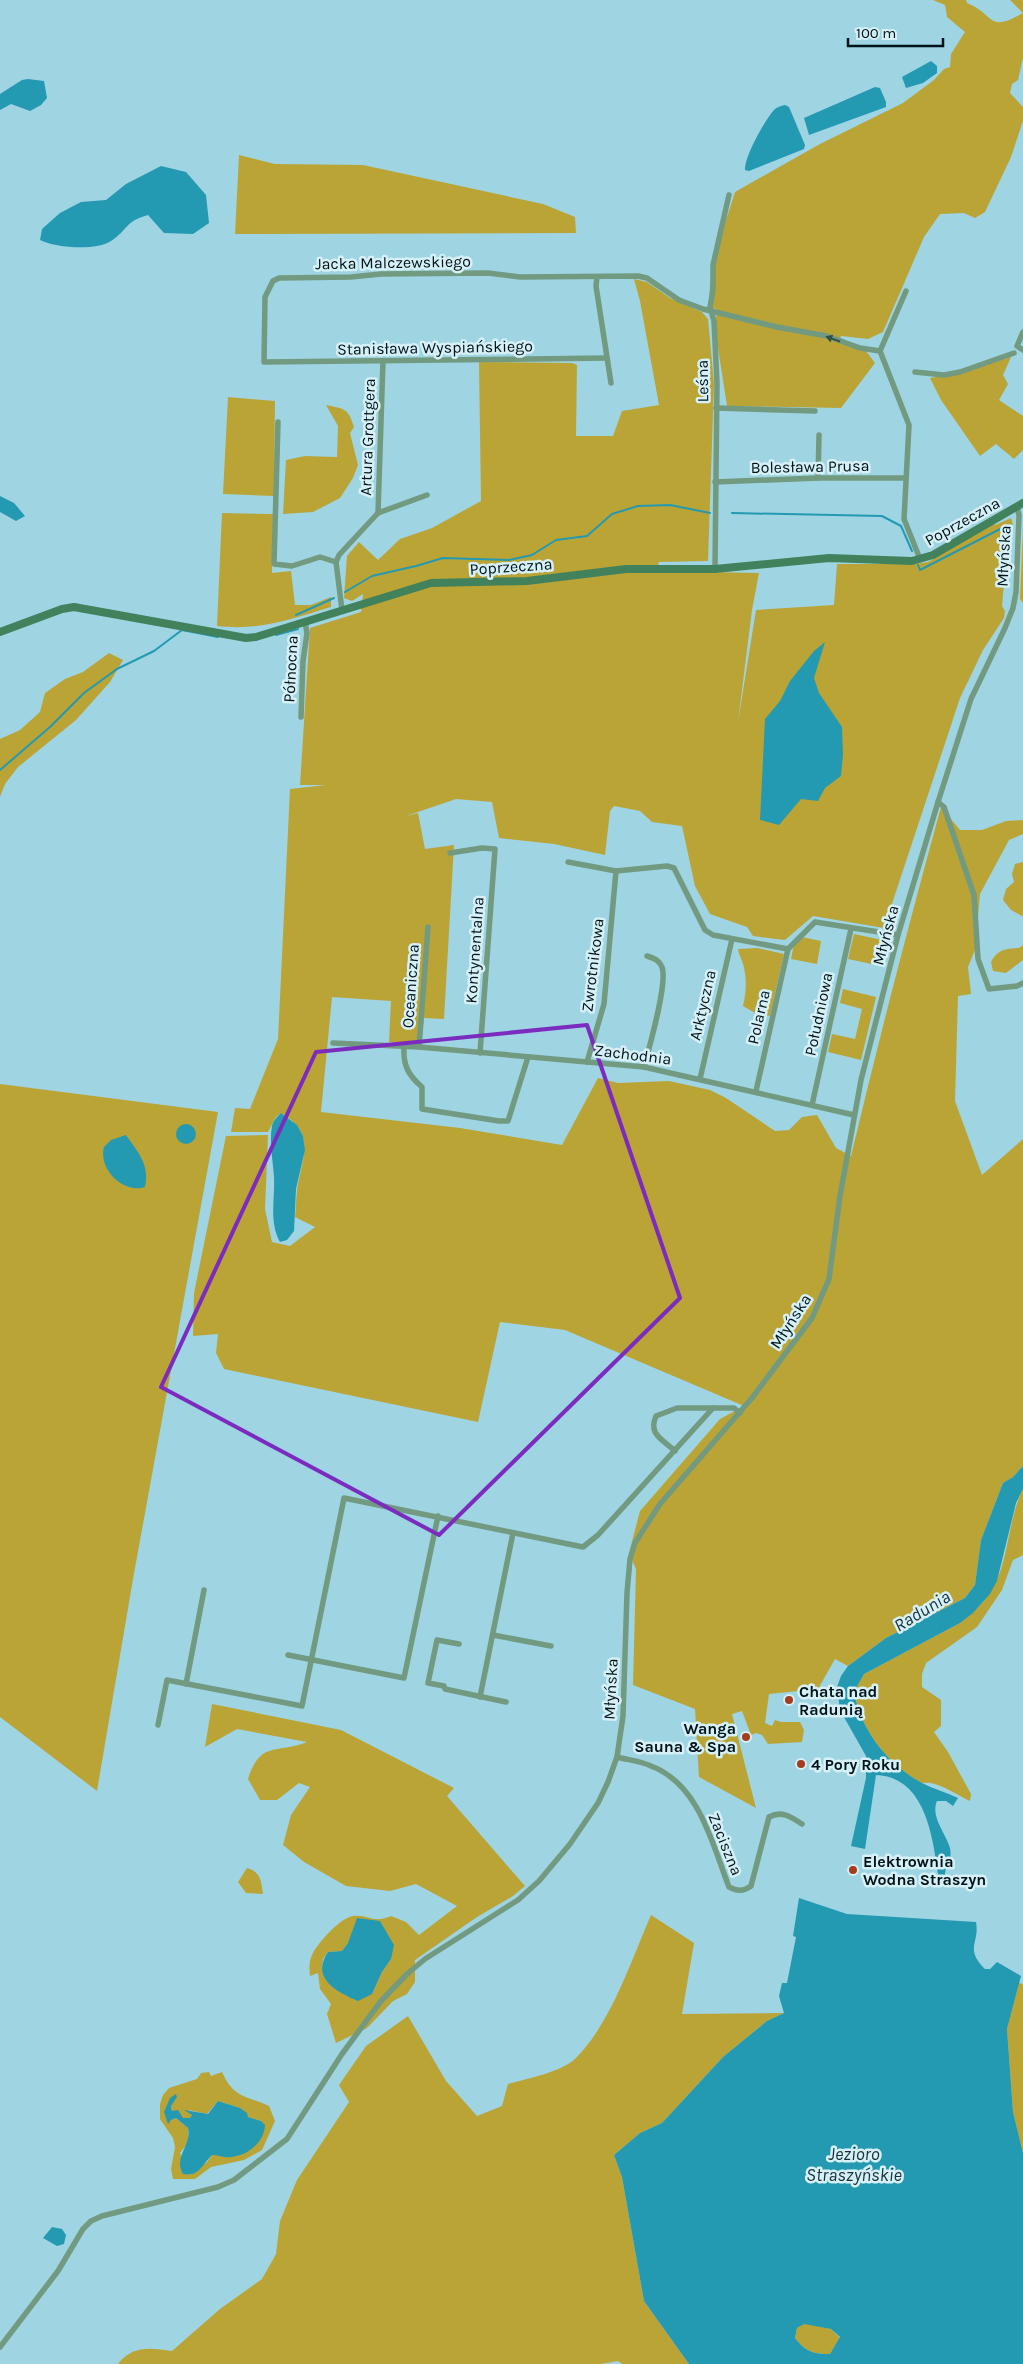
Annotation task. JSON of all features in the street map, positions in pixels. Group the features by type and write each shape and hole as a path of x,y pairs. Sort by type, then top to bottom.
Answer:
{"street":[{"name":"Leśna","path":"715,569 716,408 714,321 711,310 713,265 730,196"},
{"name":"Jacka Malczewskiego","path":"264,362 265,297 273,280 279,278 351,277 381,274 488,273 520,277 597,277"},
{"path":"611,383 596,286 597,277 647,278 678,300 776,327 827,336 860,348 880,351"},
{"path":"906,292 880,351 909,425 904,519 918,549 920,559"},
{"path":"1023,332 1017,346 1023,350"},
{"path":"915,372 944,375 960,372 1014,353"},
{"name":"Stanisława Wyspiańskiego","path":"264,362 607,358"},
{"name":"Artura Grottgera","path":"378,513 383,361"},
{"path":"716,408 815,411"},
{"path":"278,422 274,564 292,566 320,557 336,562"},
{"path":"818,478 819,435"},
{"name":"Bolesława Prusa","path":"716,482 818,478 906,478"},
{"path":"342,610 336,562 339,554 378,513 427,495"},
{"name":"Poprzeczna","path":"0,632 62,609 74,608 246,638 271,633 431,584 527,581 626,569 715,569 829,558 912,561 933,555 1020,505"},
{"name":"Młyńska","path":"0,2347 58,2271 83,2229 91,2221 102,2216 218,2187 234,2180 287,2139 342,2054 381,2001 425,1959 518,1900 539,1882 570,1844 598,1803 617,1757 623,1716 627,1593 630,1559 635,1543 660,1504 740,1412 812,1318 829,1279 840,1196 854,1115 898,935 971,698 1013,608 1016,592 1020,505"},
{"name":"Północna","path":"301,718 303,662 307,633 305,622"},
{"path":"938,802 944,806 974,895 978,959 989,989 1017,986 1023,983"},
{"name":"Kontynentalna","path":"450,853 482,848 495,850 480,1054"},
{"path":"568,862 616,871 667,866 674,868 705,930 713,935 788,949 815,922 898,935"},
{"name":"Zwrotnikowa","path":"587,1062 604,1004 616,871"},
{"name":"Oceaniczna","path":"419,1048 428,927"},
{"name":"Południowa","path":"812,1104 851,929"},
{"name":"Arktyczna","path":"700,1078 732,939"},
{"name":"Polarna","path":"756,1091 788,949"},
{"path":"644,1067 664,982 662,965 656,959 647,956"},
{"name":"Zachodnia","path":"333,1043 419,1048 644,1067 700,1078 854,1115"},
{"path":"404,1047 404,1066 409,1075 422,1087 422,1109 429,1112 499,1121 508,1121 528,1057"},
{"path":"675,1451 654,1431 653,1424 656,1416 663,1411 677,1408 734,1408 740,1412"},
{"path":"158,1725 167,1680 302,1706 344,1498 583,1547 598,1535 713,1408"},
{"path":"288,1655 404,1678 438,1516"},
{"path":"480,1697 513,1533"},
{"path":"186,1684 204,1590"},
{"path":"493,1635 551,1646"},
{"path":"459,1644 437,1640 428,1683 444,1686 445,1689 506,1702"},
{"name":"Zaciszna","path":"617,1757 652,1766 680,1784 702,1818 728,1887 735,1890 744,1891 751,1886 769,1817 776,1814 785,1814 802,1824"}],"highlighted area":[{"path":"587,1025 680,1298 439,1535 161,1387 316,1052"}],"shaded area":[{"path":"933,0 966,0 967,3 997,22 1003,22 1023,13 1023,58 1018,80 1012,84 1010,93 1023,107 1023,121 1011,157 985,212 975,218 964,213 940,214 924,237 883,332 868,339 841,336 839,342 866,351 875,363 841,408 727,406 715,329 717,309 710,308 709,293 713,264 735,192 820,144 903,103 934,80 944,69 950,67 951,54 965,32 947,17 945,5"},
{"path":"1010,0 1023,0 1023,13"},
{"path":"239,155 275,164 363,165 543,204 575,217 576,233 235,234"},
{"path":"634,279 647,282 670,298 702,312 708,319 714,384 708,561 659,562 656,571 759,573 752,610 738,722 756,610 834,605 837,564 914,564 928,562 994,523 995,525 1011,518 1013,524 1008,538 1002,606 1005,611 1004,618 983,650 960,698 884,928 813,916 785,940 753,936 747,927 710,914 695,886 682,826 652,822 640,811 614,806 610,811 605,855 554,844 499,838 492,802 456,799 406,816 418,813 425,849 454,845 444,1019 424,1018 421,1045 389,1042 391,1001 332,997 321,1112 460,1128 562,1145 598,1078 618,1083 669,1081 710,1090 726,1098 775,1131 789,1130 802,1117 817,1115 836,1148 851,1156 872,1068 941,807 960,830 982,830 1006,821 1023,820 1023,834 1009,840 980,894 975,950 968,967 971,994 958,996 955,1101 982,1175 1023,1139 1023,1466 1013,1477 1003,1483 981,1540 975,1585 965,1598 886,1638 848,1666 835,1659 818,1689 769,1694 765,1723 772,1726 775,1720 781,1722 800,1722 804,1730 802,1742 768,1744 762,1735 756,1733 751,1735 742,1711 732,1714 756,1808 699,1777 695,1709 633,1685 636,1569 629,1553 640,1511 720,1419 744,1406 565,1330 500,1322 478,1422 224,1369 216,1353 218,1334 193,1336 194,1293 226,1136 268,1135 265,1209 272,1242 290,1246 315,1227 295,1217 304,1147 299,1129 292,1121 281,1113 276,1117 268,1132 231,1132 235,1108 250,1109 278,1039 290,789 326,785 300,785 310,628 361,612 363,594 352,601 344,598 347,556 359,542 378,560 400,539 432,528 481,501 479,362 572,363 577,365 576,436 613,436 622,411 659,405 640,301"},
{"path":"1011,357 1003,375 1008,384 999,400 1023,416 1023,450 1014,459 996,444 980,456 941,400 930,378 955,374"},
{"path":"228,397 275,401 274,496 223,494"},
{"path":"326,405 345,410 352,421 354,427 350,433 358,465 353,478 340,498 313,512 283,514 286,460 305,456 337,457 338,426"},
{"path":"222,513 273,514 272,573 291,571 295,605 311,605 331,597 331,607 276,623 248,627 217,626"},
{"path":"1023,528 1023,603 1020,599"},
{"path":"109,653 123,660 110,682 76,720 18,767 5,784 0,797 0,739 20,730 40,712 45,693 65,679 83,672"},
{"path":"1023,862 1022,916 1011,910 1003,900 1006,889 1014,882 1012,874 1015,864"},
{"path":"854,934 887,941 881,966 848,959"},
{"path":"802,937 821,941 817,964 791,959 794,944"},
{"path":"1023,945 1023,960 1006,973 993,971 991,962 996,954 1019,948"},
{"path":"757,948 784,954 770,1016 755,1013 743,1006 746,978 738,949"},
{"path":"843,989 876,997 861,1060 828,1052 832,1034 855,1039 862,1009 840,1003"},
{"path":"0,1084 218,1112 133,1579 97,1791 0,1717"},
{"path":"1023,1489 1023,1555 1013,1560 1002,1590 977,1627 926,1663 922,1674 922,1687 941,1700 941,1726 934,1732 948,1752 971,1794 970,1801 941,1786 920,1782 896,1765 869,1732 857,1706 854,1692 864,1674 960,1623 990,1593 1001,1569 1014,1515"},
{"path":"212,1704 341,1730 454,1788 447,1796 525,1886 513,1896 477,1917 415,1960 415,1982 407,1994 393,2001 367,2028 336,2043 327,2014 331,2004 320,1989 318,1973 310,1976 312,1956 325,1937 342,1921 353,1916 379,1919 391,1916 406,1922 419,1935 457,1906 416,1884 390,1891 346,1886 304,1862 283,1845 291,1815 310,1787 299,1783 277,1800 260,1800 248,1779 258,1758 264,1753 307,1742 237,1729 205,1747","holes":["348,1943 391,1959 382,1972 372,1994 322,1967 323,1959 328,1952 342,1951"]},
{"path":"247,1868 258,1875 263,1894 246,1893 238,1882"},
{"path":"651,1915 694,1943 682,2014 784,2013 767,2021 723,2057 662,2123 640,2133 614,2155 622,2177 644,2301 689,2364 622,2364 618,2361 601,2364 118,2364 130,2354 142,2349 172,2351 220,2309 262,2279 276,2254 280,2221 297,2180 349,2102 339,2085 366,2046 408,2016 446,2081 477,2116 502,2106 508,2084 544,2074 570,2063 588,2044 610,2010"},
{"path":"1019,1983 1023,1984 1023,2153 1013,2112 1007,2029"},
{"path":"209,2072 211,2076 222,2072 236,2092 269,2106 275,2121 262,2150 244,2160 211,2167 195,2179 173,2179 171,2169 175,2147 173,2138 160,2119 160,2104 163,2095 169,2088 197,2079 201,2073","holes":["170,2098 173,2102 171,2106 172,2111 182,2118 190,2118 192,2115 188,2110 207,2114 218,2101 240,2108 248,2117 261,2121 219,2155 212,2155 207,2162 190,2175 180,2153 188,2143 188,2128 176,2118 171,2120"]},
{"path":"804,2323 831,2329 840,2338 830,2354 810,2351 795,2338 797,2328"}],"water":[{"path":"931,61 937,66 937,73 923,83 906,88 902,77"},
{"path":"22,80 44,81 47,98 41,105 30,111 11,104 0,110 0,94"},
{"path":"875,87 880,88 886,102 886,107 809,135 804,118"},
{"path":"785,105 789,107 805,145 804,149 749,171 745,170 751,148 770,115 775,109"},
{"path":"161,166 186,172 206,195 209,223 193,234 164,233 148,215 135,220 105,244 76,247 55,245 40,240 42,229 60,213 81,202 106,200 126,184"},
{"path":"0,496 14,503 25,516 16,521 0,512"},
{"path":"825,642 814,678 819,693 842,727 843,755 841,776 825,788 818,801 801,799 779,825 760,820 765,719 780,701 790,681 814,651"},
{"path":"281,1113 297,1125 303,1136 305,1150 296,1189 294,1231 287,1240 280,1242 274,1218 271,1132 275,1119"},
{"path":"186,1124 193,1127 196,1134 193,1141 186,1144 179,1141 176,1134 179,1127"},
{"path":"126,1135 142,1159 146,1172 145,1187 128,1187 121,1183 114,1178 105,1164 104,1147 111,1140"},
{"path":"1023,1466 1023,1489 1016,1503 997,1581 990,1594 973,1613 960,1623 864,1674 854,1692 857,1706 869,1732 887,1756 909,1775 922,1783 958,1798 953,1806 946,1801 937,1801 935,1807 937,1819 950,1848 951,1861 947,1861 944,1880 939,1880 934,1847 924,1813 917,1799 907,1787 893,1778 876,1775 865,1849 851,1846 866,1778 866,1756 840,1710 837,1687 841,1676 848,1666 886,1638 965,1598 975,1585 981,1540 1003,1483 1013,1477"},
{"name":"Jezioro Straszyńskie","path":"799,1898 847,1914 976,1922 974,1950 979,1962 985,1969 990,1969 997,1962 1021,1976 1007,2029 1013,2112 1023,2153 1023,2364 689,2364 644,2301 622,2177 614,2155 640,2133 662,2123 723,2057 767,2021 784,2013 779,1996 782,1983 787,1983 796,1937 793,1936","holes":["804,2324 831,2329 840,2337 830,2354 810,2351 795,2338 797,2328"]},
{"path":"357,1918 380,1921 394,1945 391,1959 382,1972 372,1994 358,2001 328,1983 322,1969 323,1961 328,1952 342,1951 348,1943"},
{"path":"176,2094 177,2097 171,2106 172,2111 178,2110 183,2118 190,2118 192,2115 184,2110 208,2114 218,2101 240,2108 247,2113 248,2117 261,2121 265,2125 261,2139 245,2153 231,2157 212,2155 197,2172 183,2174 180,2162 188,2140 188,2128 176,2118 168,2124 164,2112 170,2098"},
{"path":"52,2227 62,2229 66,2235 64,2244 57,2246 43,2238"}],"waterway":[{"path":"345,592 372,576 443,558 509,560 532,555 556,540 587,536 612,514 638,506 670,505 710,513"},
{"path":"732,513 882,516 901,526 912,551"},
{"path":"918,565 920,570 1008,525"},
{"path":"296,615 334,598"},
{"path":"276,635 298,629"},
{"path":"0,770 50,727 84,693 117,669 154,651 182,630 218,637"}],"place":[{"name":"Chata nad Radunią","path":"789,1700"},
{"name":"Wanga Sauna & Spa","path":"746,1737"},
{"name":"4 Pory Roku","path":"801,1764"},
{"name":"Elektrownia Wodna Straszyn","path":"853,1870"}],"water label":[{"name":"Radunia","path":"922,1611"}]}
